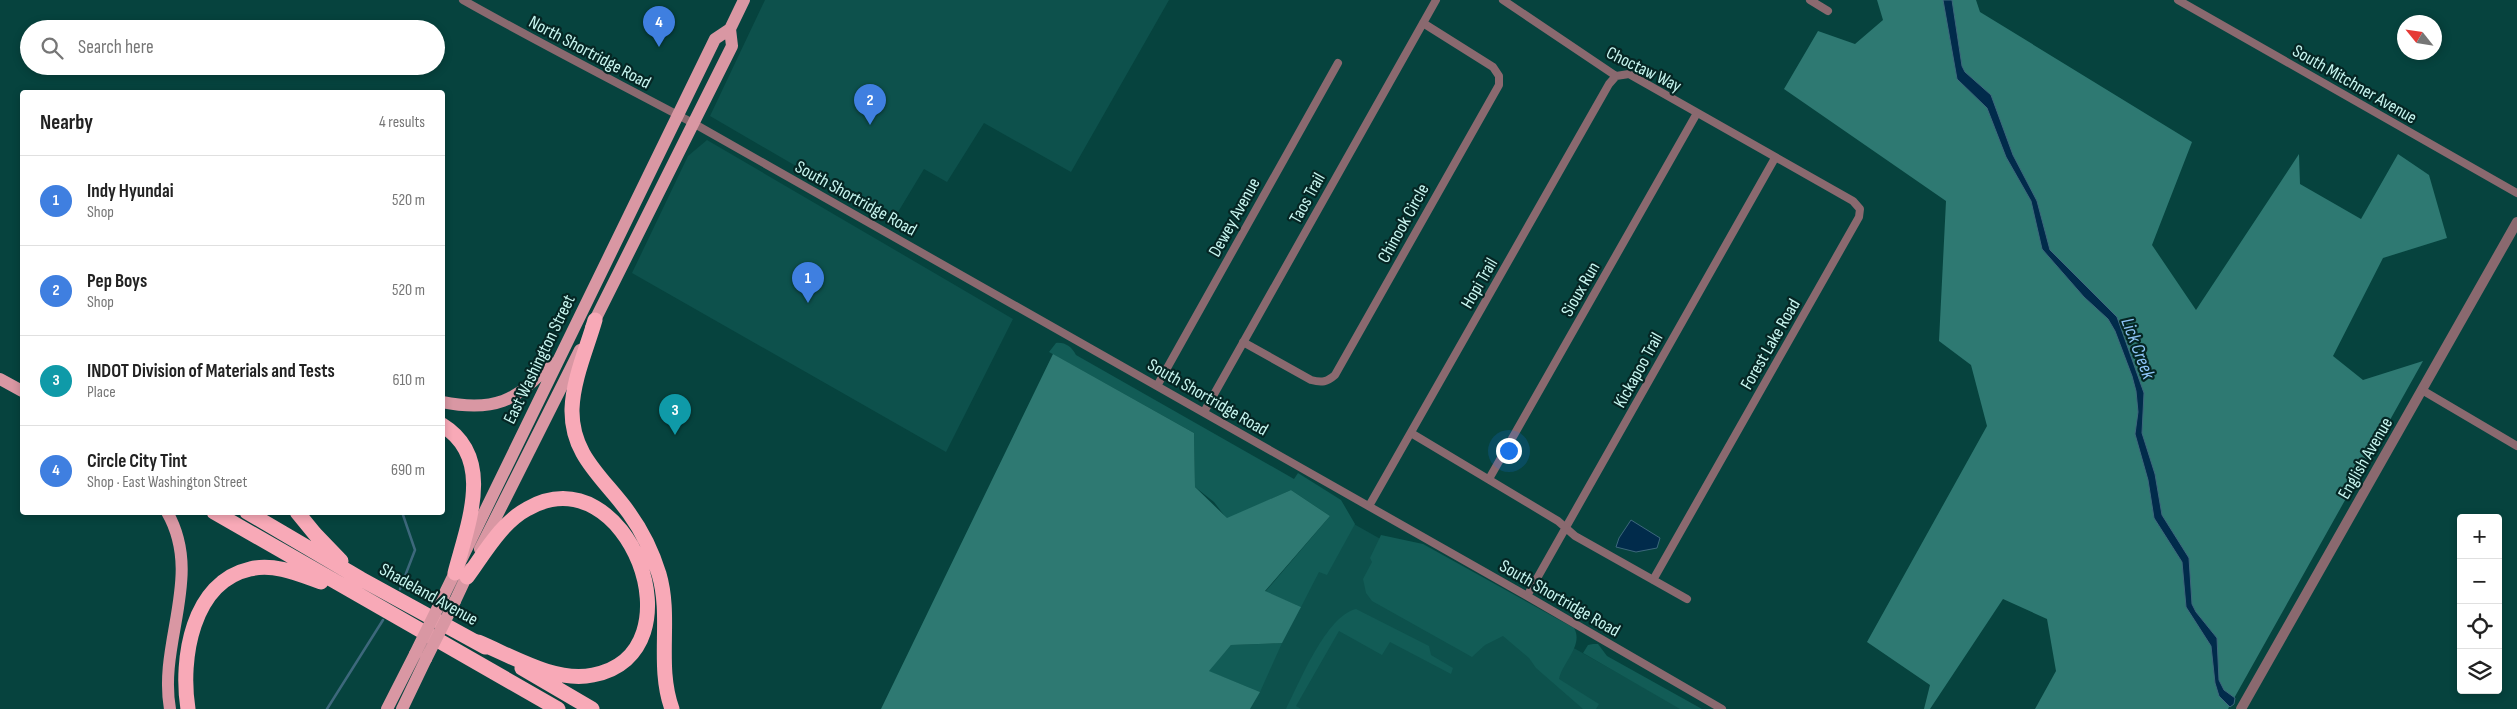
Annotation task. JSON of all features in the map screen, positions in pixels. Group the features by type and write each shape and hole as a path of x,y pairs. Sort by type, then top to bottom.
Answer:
{"highway":[{"path":"595,320 573,398 574,429 582,455 633,519 654,559 665,608 664,669 672,709"},
{"path":"445,427 465,446 471,461 475,482 461,575"},
{"path":"461,575 504,528 526,509 553,499 572,499 598,508 618,528 638,560 648,598 646,629 636,648 619,665 594,675 577,676 547,670 478,642"},
{"name":"Shadeland Avenue","path":"219,515 558,709"},
{"name":"Shadeland Avenue","path":"252,515 361,579 478,642 592,709"},
{"path":"299,515 315,534 361,579"},
{"path":"188,709 186,675 192,635 206,600 223,581 251,568 268,568 295,572 357,594"},
{"path":"478,664 537,709"}],"main road":[{"name":"East Washington Street","path":"461,575 564,345 715,39 730,29 744,0"},
{"name":"East Washington Street","path":"387,709 420,657 595,320 732,46 730,29"},
{"path":"445,402 479,407 511,398 535,382 564,345"},
{"path":"0,379 20,390"},
{"path":"168,515 178,534 183,564 182,589 169,656 168,685 170,709"},
{"name":"East Washington Street","path":"402,709 420,657"}],"street":[{"name":"North Shortridge Road","path":"463,0 562,56 598,72 679,115"},
{"name":"Taos Trail","path":"1204,412 1436,0"},
{"name":"Choctaw Way","path":"1503,0 1616,76 1625,74 1633,76 1775,158"},
{"path":"1810,0 1828,11"},
{"name":"South Mitchner Avenue","path":"2178,0 2517,193"},
{"name":"Chinook Circle","path":"1243,342 1320,382 1328,381 1335,375 1499,84 1499,76 1493,66 1423,23"},
{"name":"Dewey Avenue","path":"1157,386 1338,63"},
{"name":"Hopi Trail","path":"1369,506 1609,84 1616,76"},
{"name":"Sioux Run","path":"1489,479 1697,113"},
{"name":"South Shortridge Road","path":"679,115 1204,412 1722,709"},
{"name":"Kickapoo Trail","path":"1527,596 1775,158"},
{"name":"Forest Lake Road","path":"1653,580 1859,217 1860,209 1853,201 1775,158"},
{"name":"English Avenue","path":"2241,709 2517,222"},
{"path":"2422,390 2517,446"},
{"path":"1411,433 1489,479 1566,528 1575,536 1687,599"}],"shaded area":[{"path":"765,0 1169,0 1071,172 984,123 947,182 924,169 892,222 710,116"},
{"path":"1877,0 1976,0 1980,12 2192,142 2152,245 2196,310 2299,154 2300,184 2361,219 2398,154 2429,175 2447,238 2383,258 2333,356 2363,380 2423,361 2228,709 2035,709 2056,671 2047,619 2003,599 1930,709 1924,709 1930,685 1867,642 1987,426 1971,365 1939,341 1946,201 1784,89 1818,31 1855,44 1883,20"},
{"name":"Lick Creek","path":"1943,0 1952,0 1962,66 1965,72 1991,95 2013,155 2037,201 2050,250 2117,317 2144,393 2142,433 2155,474 2162,515 2189,558 2192,604 2196,612 2217,638 2219,680 2224,690 2235,698 2234,704 2230,707 2219,696 2215,683 2211,646 2186,607 2182,562 2154,518 2148,480 2135,434 2138,412 2136,391 2115,331 2108,319 2084,297 2042,249 2031,201 2006,157 1987,108 1957,79"},
{"path":"707,140 1013,319 946,452 632,273 688,156"},
{"path":"1056,343 1068,346 1076,355 1294,479 1298,473 1341,500 1355,524 1327,575 1319,572 1301,607 1265,592 1330,516 1291,490 1227,519 1214,502 1195,487 1194,433 1049,352"},
{"path":"1053,354 1194,433 1195,487 1227,518 1291,490 1330,516 1265,591 1301,607 1282,643 1231,645 1209,671 1260,692 1250,709 881,709"},
{"path":"1345,519 1682,709 1238,709"},
{"path":"1631,520 1660,538 1657,548 1636,552 1616,547 1619,538"},
{"path":"1381,535 1423,544 1574,628 1576,641 1559,679 1599,704 1596,709 1583,709 1503,636 1485,645 1472,657 1372,601 1366,593 1363,579 1372,562 1370,558"},
{"path":"1356,609 1429,646 1431,655 1453,668 1451,674 1390,642 1382,655 1339,631 1296,706 1301,709 1286,709 1306,667 1324,637 1345,614"},
{"path":"1282,643 1260,692 1208,671 1231,645"},
{"path":"1598,644 1607,656 1702,709 1680,709 1583,653 1588,645"}],"waterway":[{"path":"400,589 415,550 403,515"},
{"path":"327,709 383,620"}],"place":[{"name":"Circle City Tint","path":"659,47"},
{"name":"Pep Boys","path":"870,125"},
{"name":"Indy Hyundai","path":"808,303"},
{"name":"INDOT Division of Materials and Tests","path":"675,435"}]}
